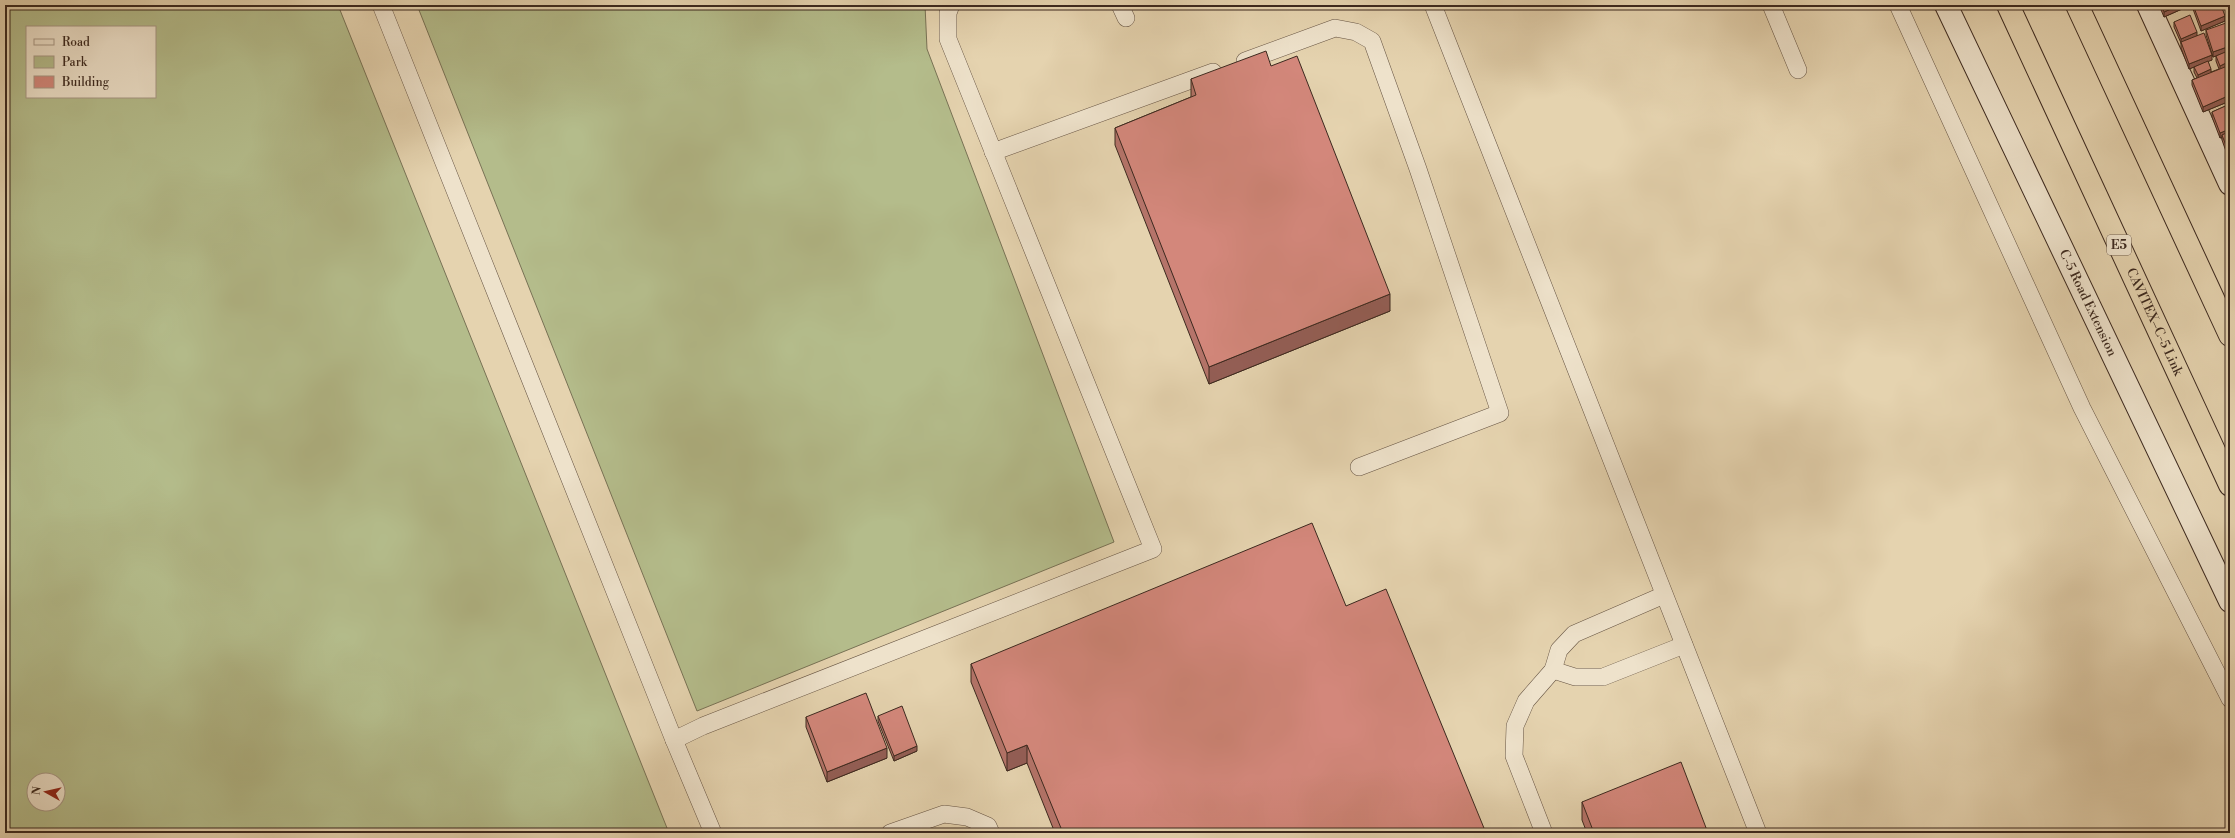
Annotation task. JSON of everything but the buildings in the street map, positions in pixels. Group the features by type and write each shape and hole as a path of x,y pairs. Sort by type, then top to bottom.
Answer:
{"highway":[{"name":"CAVITEX–C-5 Link","path":"2008,5 2230,485"},
{"path":"2077,5 2230,335"}],"main road":[{"name":"C-5 Road Extension","path":"1946,5 2230,601"},
{"path":"2148,5 2230,184"}],"lane":[{"path":"381,5 674,740 713,833"},
{"path":"674,740 703,726 1153,549 948,39 948,14 952,5"},
{"path":"1433,5 1758,833"},
{"path":"1771,5 1798,70"},
{"path":"1898,5 2082,408 2230,699"},
{"path":"993,152 1334,28 1356,32 1372,41 1418,168 1500,413 1359,467"},
{"path":"1544,833 1514,756 1515,726 1526,701 1553,670 1559,650 1574,634 1664,595"},
{"path":"1553,670 1575,677 1603,677 1684,645"},
{"path":"890,833 944,814 966,816 988,826 991,833"}],"green space":[{"path":"5,5 338,5 669,833 5,833"},
{"path":"417,5 580,5 581,7 586,5 925,5 927,49 1114,542 697,711"}]}
